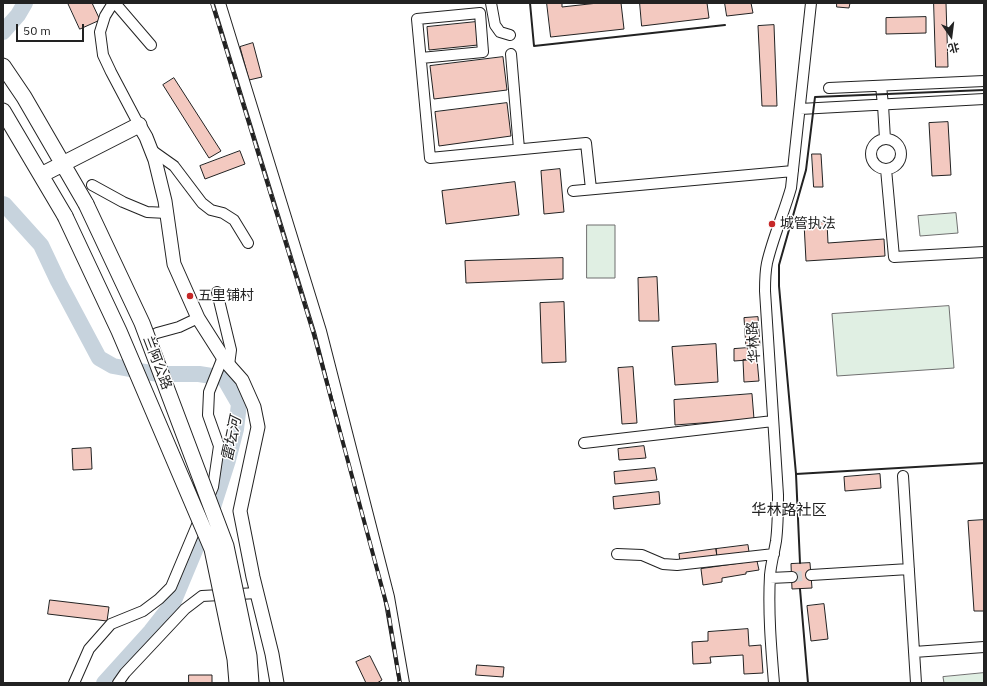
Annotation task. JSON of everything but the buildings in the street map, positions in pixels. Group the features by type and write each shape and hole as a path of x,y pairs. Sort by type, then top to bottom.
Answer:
{"highway":[{"name":"兰阿公路","path":"3,66 24,97 86,204 142,323 226,546 249,656 251,683"},
{"name":"兰阿公路","path":"3,111 65,216 119,331 212,549 235,660 237,683"},
{"path":"41,175 139,125"},
{"path":"231,683 235,660"}],"main road":[{"path":"139,125 150,148 165,202 174,264 198,318 226,361 242,380 254,407 258,427 240,511 257,593 272,654 277,683"}],"street":[{"path":"139,125 103,55 100,32 105,16 114,3 151,45"},
{"path":"220,3 321,331 389,597 404,683"},
{"path":"491,3 495,25 500,32 510,35"},
{"name":"华林路","path":"774,683 770,635 770,578 778,522 778,495 765,276 773,243 788,200 793,171 811,3"},
{"path":"421,58 483,52 480,13 417,19 430,158 586,143 591,189"},
{"path":"511,54 519,149"},
{"path":"829,88 984,81"},
{"path":"881,86 885,139"},
{"path":"800,109 984,99"},
{"path":"885,139 896,142 901,153 897,164 886,169 880,168 876,165 872,160 871,154 871,149 874,144 879,140 885,139"},
{"path":"150,148 174,166 202,203 211,210 223,213 234,220 248,243"},
{"path":"886,169 894,256 984,252"},
{"path":"573,191 793,171"},
{"path":"92,185 123,202 147,212 167,213"},
{"path":"74,683 89,649 111,624 143,611 159,599 171,587 213,487 219,446 208,415 209,392 215,376 226,361 231,350 217,292"},
{"path":"157,333 179,327 198,318"},
{"path":"584,443 773,422"},
{"path":"903,476 916,683"},
{"path":"617,554 642,555 663,564 677,565 774,554"},
{"path":"811,575 909,569"},
{"path":"770,578 792,577"},
{"path":"118,683 125,673 156,640 186,609 202,596 257,593"},
{"path":"914,652 984,647"}],"green space":[{"path":"956,213 958,233 920,236 918,216"},
{"path":"587,225 615,225 615,278 587,278"},
{"path":"949,306 954,368 837,376 832,314"},
{"path":"984,673 984,683 944,683 943,677"}],"waterway":[{"name":"雷坛河","path":"3,32 18,15 25,3"},
{"name":"雷坛河","path":"3,204 41,245 58,281 99,358 113,366 157,374 199,374 224,378 239,404 236,429 213,507 173,603 151,631 104,683"}],"tunnel":[{"path":"792,577 811,575"}],"railway":[{"path":"212,3 314,335 388,610 400,683"}],"wall":[{"path":"530,3 534,46 725,25"},
{"path":"800,563 796,474 779,286 779,265 806,170 815,97 984,90"},
{"path":"796,474 984,463"},
{"path":"800,589 808,683"}],"place":[{"name":"城管执法","path":"772,224"},
{"name":"五里铺村","path":"190,296"}],"district":[{"name":"华林路社区","path":"789,511"}]}
